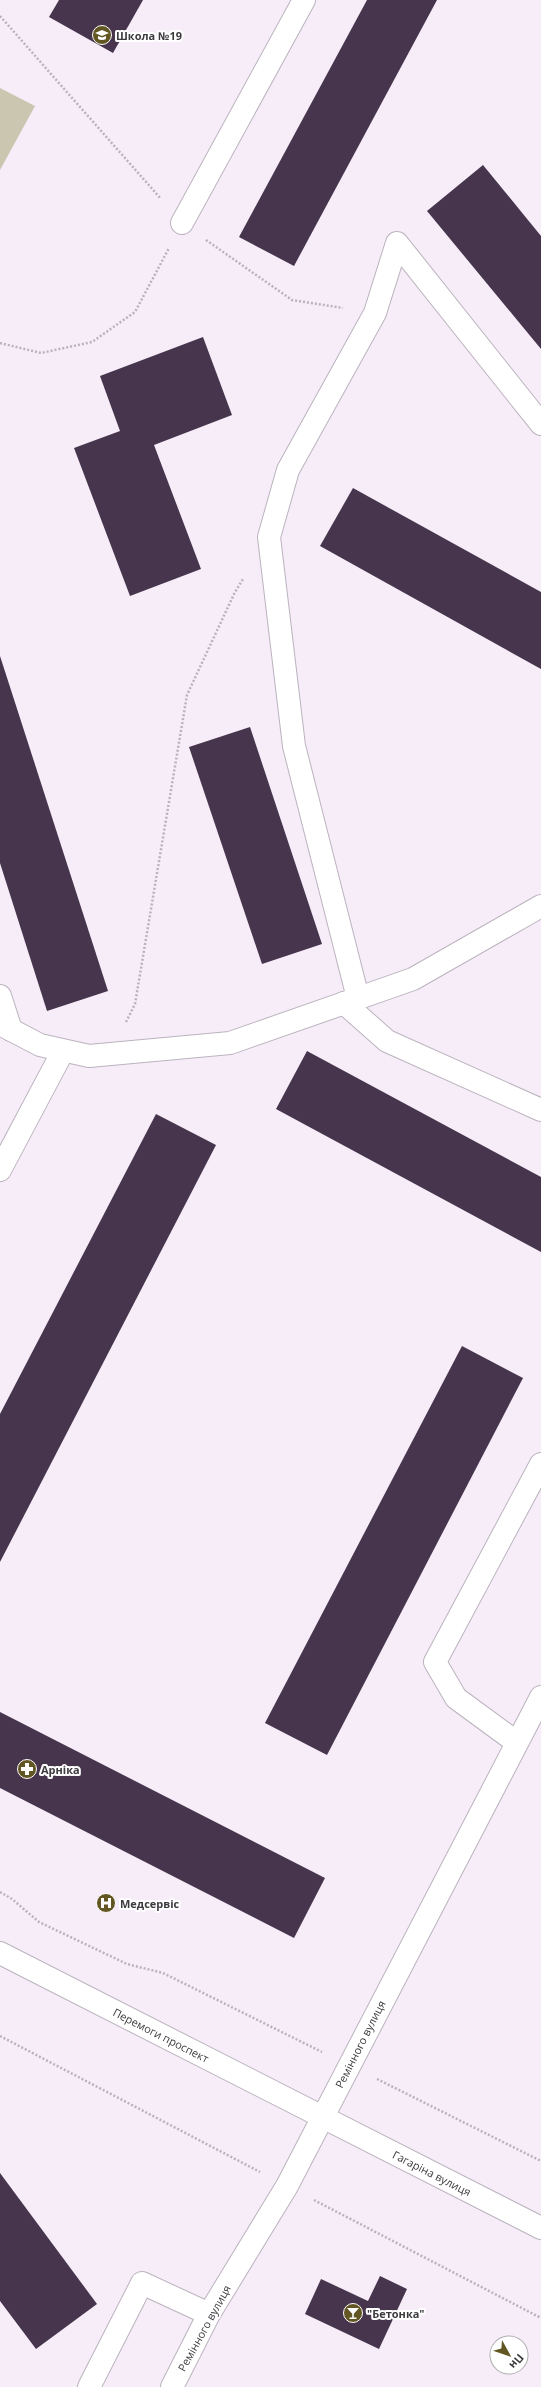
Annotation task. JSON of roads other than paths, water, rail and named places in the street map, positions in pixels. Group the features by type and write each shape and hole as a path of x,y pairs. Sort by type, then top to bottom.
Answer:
{"street":[{"path":"182,223 304,0"},
{"path":"541,424 397,243 375,313 288,470 269,537 294,746 351,1001 387,1041 541,1110"},
{"path":"0,996 5,1027 40,1045 64,1051 89,1056 230,1043 414,979 541,906"},
{"path":"0,1170 64,1051"},
{"path":"516,1742 456,1698 435,1662 541,1464"},
{"name":"Ремінного вулиця","path":"172,2387 209,2314 287,2186 516,1742 541,1697"},
{"name":"Перемоги проспект","path":"0,1952 322,2117"},
{"name":"Гагаріна вулиця","path":"322,2117 541,2228"},
{"path":"89,2387 142,2283 209,2314"}],"place":[{"name":"Школа №19","path":"102,35"},
{"name":"Арніка","path":"27,1769"},
{"name":"Медсервіс","path":"106,1903"},
{"name":"\"Бетонка\"","path":"353,2313"}]}
